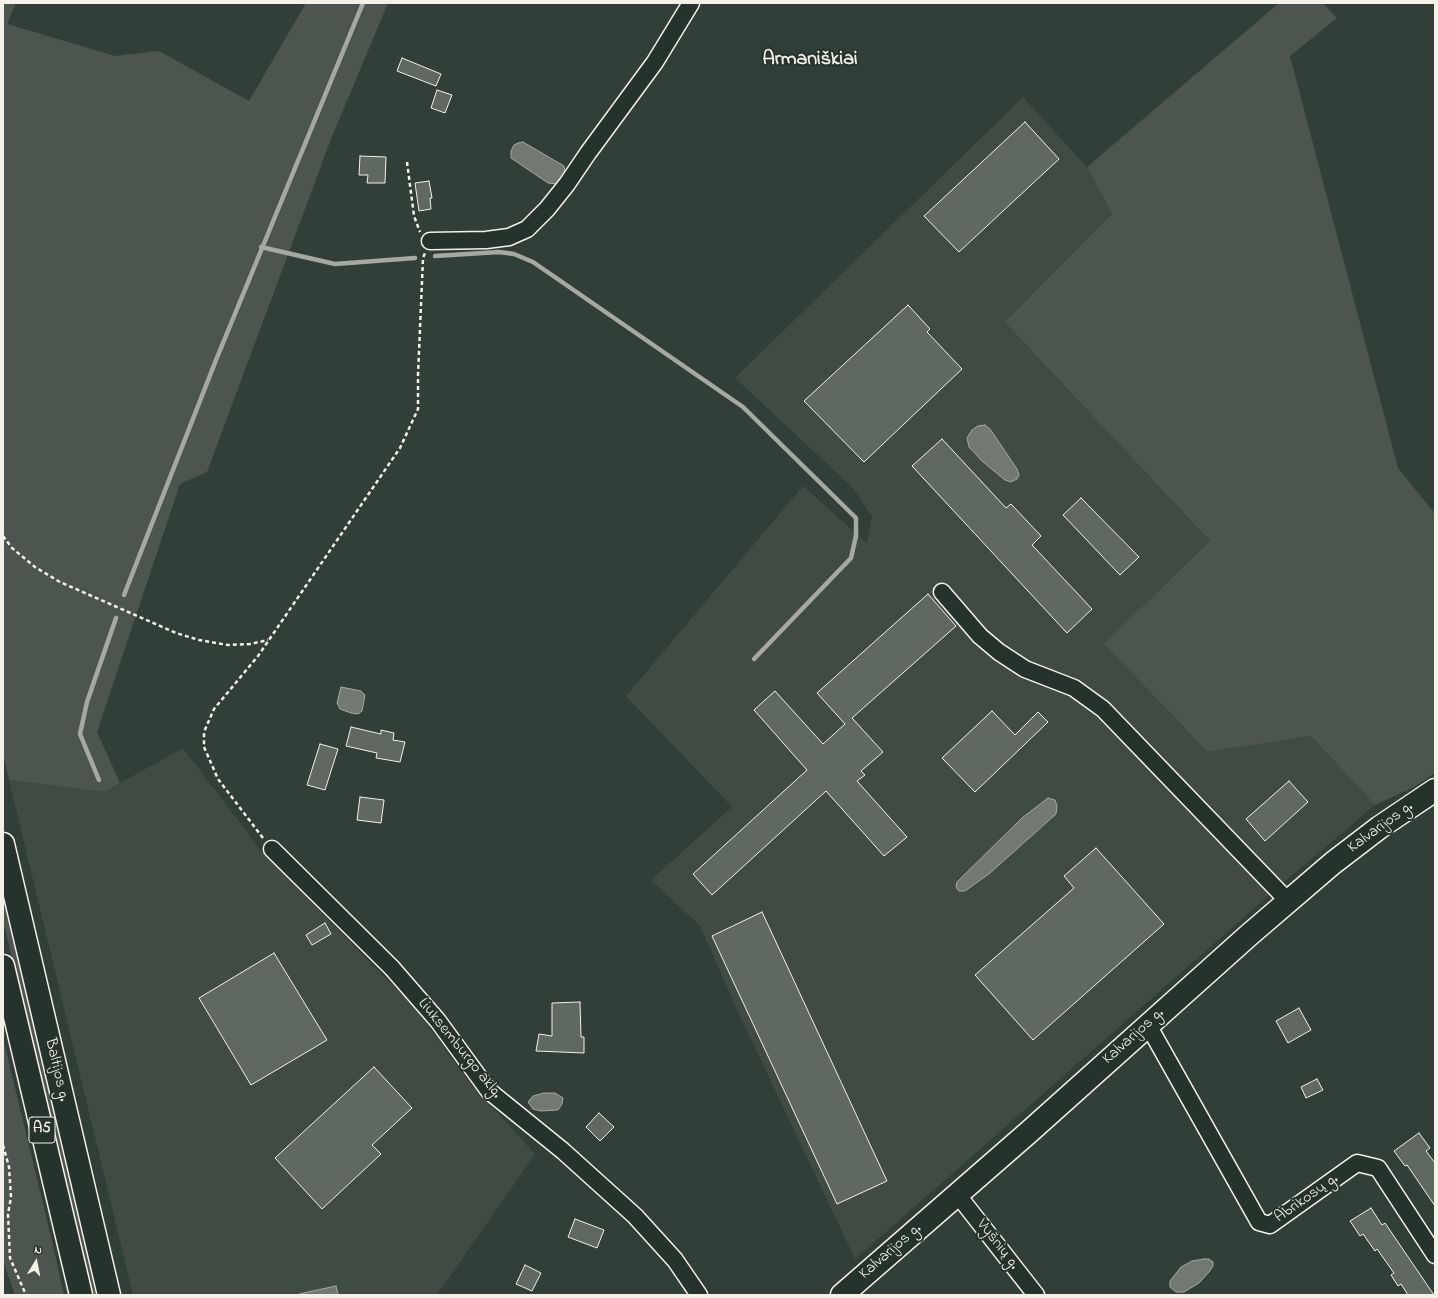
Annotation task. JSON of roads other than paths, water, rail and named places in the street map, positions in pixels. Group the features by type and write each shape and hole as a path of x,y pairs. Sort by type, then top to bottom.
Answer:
{"main road":[{"name":"Kalvarijos g.","path":"842,1295 1288,901 1333,863 1380,827 1435,790"},
{"name":"Baltijos g.","path":"3,844 109,1295"},
{"name":"Baltijos g.","path":"3,966 81,1295"}],"street":[{"path":"430,241 486,240 509,237 527,229 547,209 567,184 588,153 656,62 691,3"},
{"path":"942,592 980,636 999,652 1025,669 1074,688 1103,709 1288,901"},
{"name":"Liuksemburgo aklg.","path":"272,849 392,968 438,1021 489,1091 563,1151 636,1216 674,1260 699,1295"},
{"name":"Abrikosų g.","path":"1148,1025 1259,1222 1270,1224 1357,1163 1378,1168 1435,1255"},
{"name":"Vyšnių g.","path":"957,1194 1036,1295"}],"waterway":[{"path":"124,595 216,360 363,3"},
{"path":"261,247 335,264 415,258"},
{"path":"435,256 499,252 514,254 533,262 743,407 856,518 856,536 851,558 754,659"},
{"path":"99,780 80,734 87,702 116,618"}],"district":[{"name":"Armaniškiai","path":"810,61"}]}
